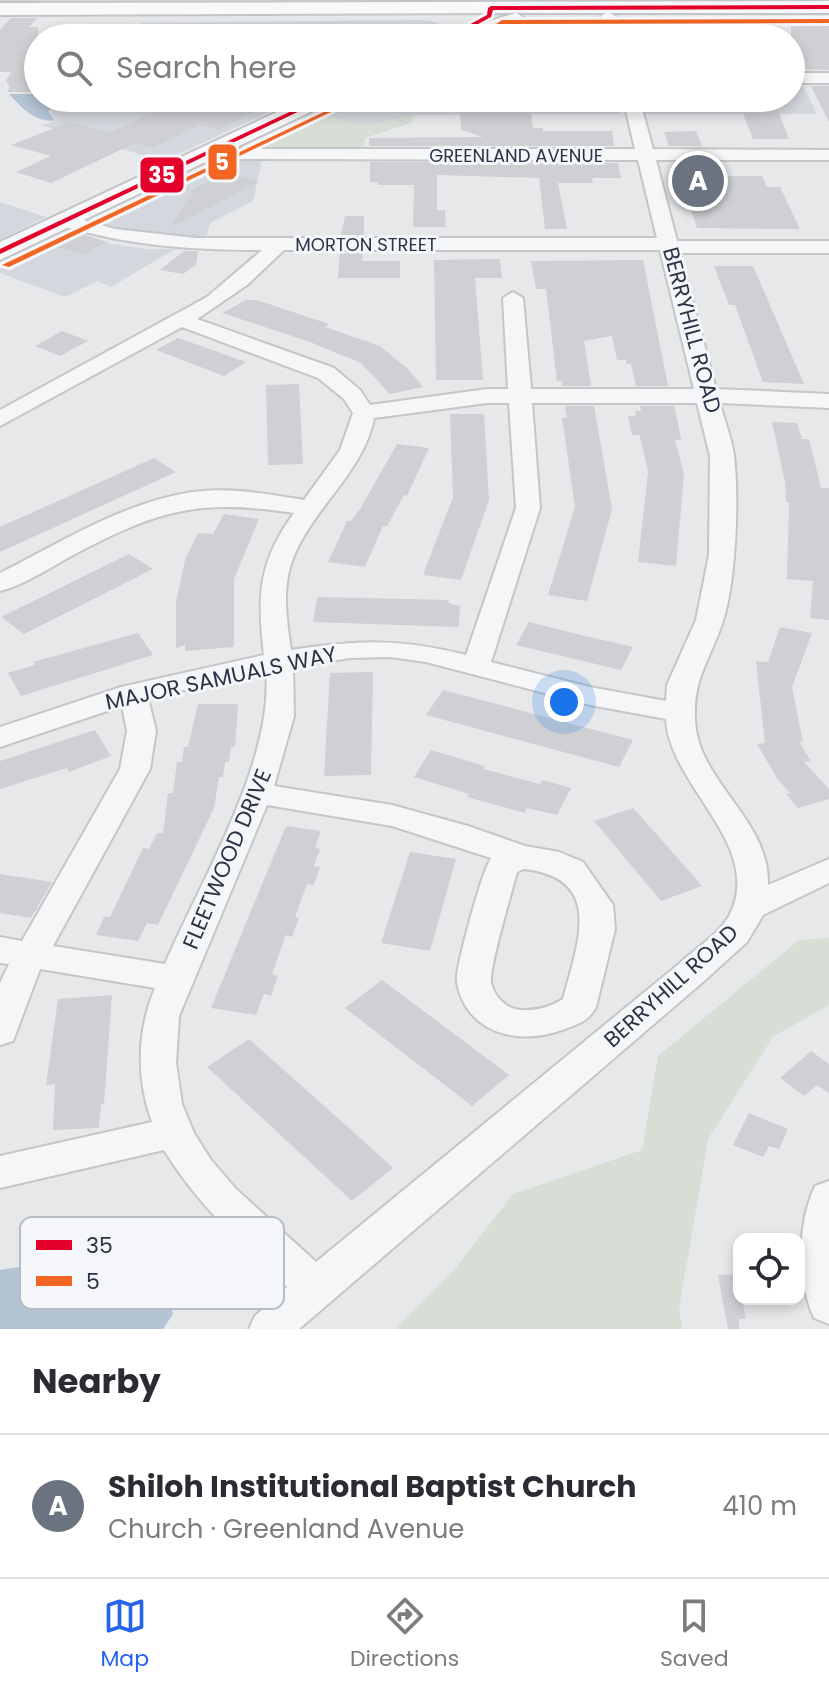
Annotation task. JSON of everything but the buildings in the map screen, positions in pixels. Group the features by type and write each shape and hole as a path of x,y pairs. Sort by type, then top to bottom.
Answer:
{"main road":[{"path":"0,19 405,16 755,4 829,7"},
{"path":"498,24 614,8 829,14"},
{"path":"0,9 490,12 561,16"},
{"path":"472,24 490,12"},
{"path":"405,16 446,21 449,24"},
{"path":"0,252 294,112"}],"street":[{"path":"805,78 829,78"},
{"name":"BERRYHILL ROAD","path":"270,1329 315,1287 692,972 735,933 749,907 751,864 745,842 701,777 687,750 679,712 681,685 710,620 722,555 722,456 634,112"},
{"name":"GREENLAND AVENUE","path":"203,154 829,155"},
{"name":"MORTON STREET","path":"66,221 113,235 156,241 829,247"},
{"path":"0,419 181,320 240,281 279,244"},
{"path":"476,666 528,508 513,298"},
{"path":"181,320 326,373 346,389 364,413 462,398 522,396 769,396 829,401"},
{"name":"FLEETWOOD DRIVE","path":"241,1217 199,1178 175,1132 160,1096 155,1049 161,1016 257,794 272,751 280,712 273,614 274,577 291,534 357,443 364,413"},
{"path":"0,583 126,521 190,500 247,499 308,508"},
{"name":"MAJOR SAMUALS WAY","path":"0,737 131,693 278,661 350,650 390,649 476,666 590,696 679,712"},
{"path":"0,1031 21,973 16,953 135,769 142,748 143,725 131,693"},
{"path":"257,794 350,805 494,846 521,857 548,860 572,870 597,905 598,929 579,1007 561,1020 532,1026 508,1022 487,1010 475,993 473,979 503,865 521,857"},
{"path":"749,907 829,870"},
{"path":"16,953 176,979"},
{"path":"0,1172 175,1132"},
{"path":"829,1198 821,1251 829,1305"},
{"name":"FLEETWOOD DRIVE","path":"284,1258 315,1287"}],"shaded area":[{"path":"0,0 600,0 594,3 0,4"},
{"path":"421,20 438,24 141,24"},
{"path":"578,20 592,21 593,24 514,24"},
{"path":"805,90 817,114 643,114 805,112"},
{"path":"50,112 270,112 163,161 40,125 56,121"},
{"path":"315,113 621,114 416,115 380,130"},
{"path":"322,114 366,126 406,116 413,118 411,123 365,138 363,149 271,149 257,144"},
{"path":"216,160 262,160 253,201 210,223 206,239 154,235 87,222"},
{"path":"0,202 46,217 0,239"},
{"path":"72,231 111,244 175,249 111,287 97,281 65,297 0,273 0,269"},
{"path":"829,938 829,1005 773,1037 708,1139 679,1309 682,1329 395,1329 454,1270 513,1194 642,1150 658,1056 799,940"}],"water":[{"path":"9,94 24,94 24,109"},
{"path":"28,112 49,112 55,121 47,120"},
{"path":"20,1267 20,1309 171,1309 173,1314 163,1329 0,1329 0,1270"}],"transit line":[{"name":"35","path":"474,24 489,16 491,8 829,7"},
{"name":"5","path":"499,24 829,21"},
{"name":"35","path":"0,252 295,112"},
{"name":"5","path":"6,265 328,112"}],"place":[{"name":"Shiloh Institutional Baptist Church","path":"698,181"}]}
